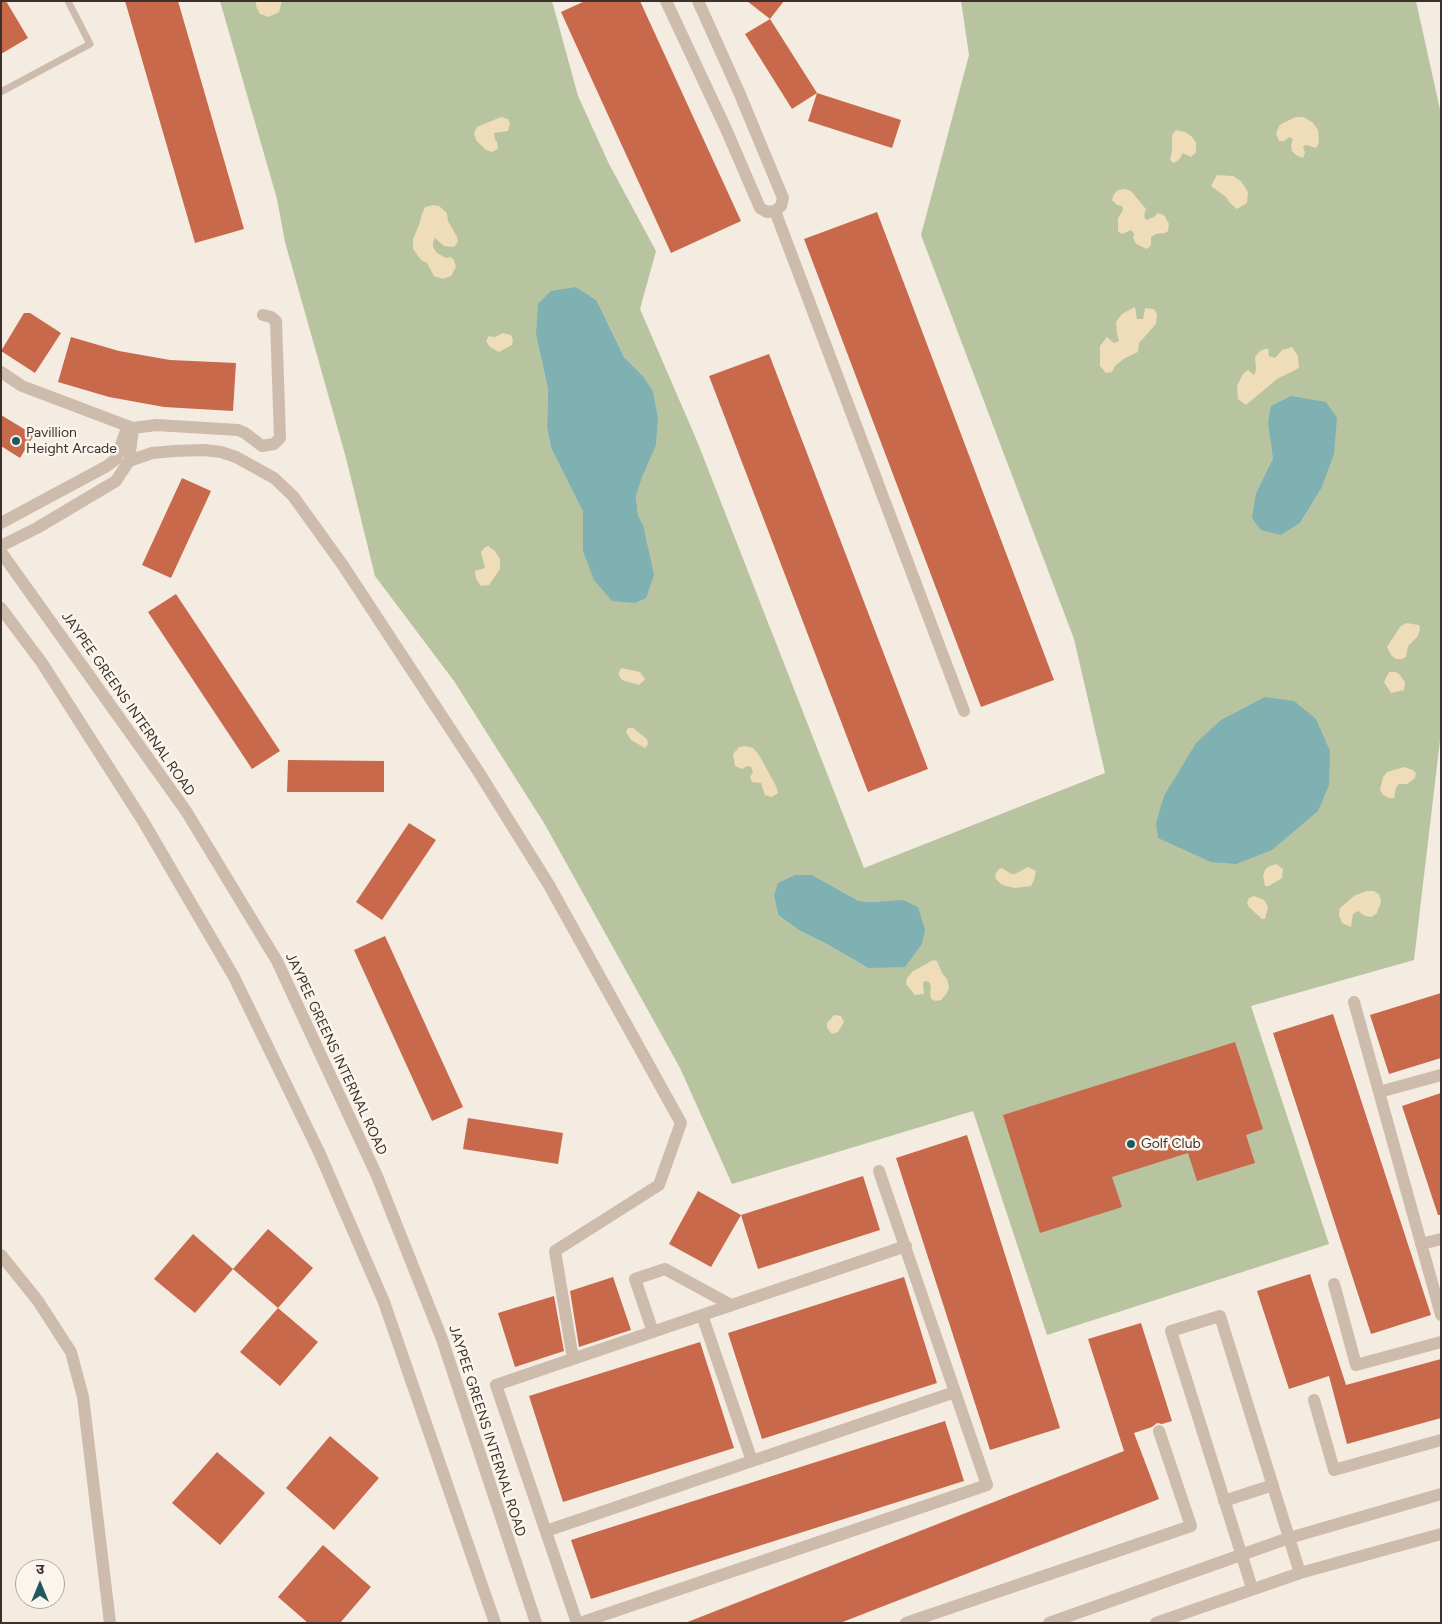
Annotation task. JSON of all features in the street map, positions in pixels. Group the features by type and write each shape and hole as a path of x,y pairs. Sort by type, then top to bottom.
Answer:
{"street":[{"path":"666,1 726,129 760,208 767,212 775,211 781,206 783,198 739,92 698,1"},
{"path":"775,211 964,710"},
{"path":"1,372 22,386 130,427 156,425 238,430 262,446 274,444 280,438 276,321 271,317 263,315"},
{"path":"1,546 37,528 116,481 129,461 130,427"},
{"path":"1,524 107,466 116,459 130,427"},
{"path":"129,461 152,453 204,450 221,452 236,457 274,478 293,496 348,572 478,771 544,877 681,1123 659,1185 555,1251 574,1359"},
{"name":"JAYPEE GREENS INTERNAL ROAD","path":"1,552 186,811 277,961 377,1176 438,1330 536,1623"},
{"path":"1,608 42,663 143,821 234,978 319,1152 384,1302 495,1623"},
{"path":"1354,1002 1441,1315"},
{"path":"1379,1092 1441,1074"},
{"path":"879,1171 906,1246 987,1485 578,1623 496,1385 906,1246"},
{"path":"1421,1244 1441,1239"},
{"path":"1,1255 38,1301 71,1352 83,1398 110,1623"},
{"path":"653,1332 635,1279 658,1271 665,1269 731,1305"},
{"path":"1334,1284 1356,1365 1441,1342"},
{"path":"702,1315 752,1461"},
{"path":"1252,1588 1172,1331 1220,1316 1300,1572"},
{"path":"546,1531 955,1392"},
{"path":"1314,1400 1334,1470 1441,1440"},
{"path":"906,1623 1191,1526 1159,1431"},
{"path":"1224,1500 1273,1485"},
{"path":"1049,1623 1289,1538 1441,1494"},
{"path":"1156,1623 1300,1572 1441,1534"}],"lane":[{"path":"1,92 90,44 68,1"}],"green space":[{"path":"220,1 552,1 578,96 609,164 656,251 640,309 697,441 864,868 1105,773 1074,639 921,235 969,55 961,1 1416,1 1441,114 1441,732 1414,960 1251,1006 1329,1244 1047,1335 973,1111 732,1184 680,1068 544,823 454,681 375,576 346,458 285,242 277,199","holes":["597,301 624,357 643,376 653,391 658,417 636,496 638,515 643,525 583,551 583,512 551,448 547,427 548,389 536,335","1273,458 1321,489 1300,523 1280,535 1256,493","812,875 859,901 876,902 868,968 800,931 778,915 774,896"]}],"sand":[{"path":"256,1 282,1 279,12 269,17 260,14"},
{"path":"501,117 508,119 510,123 508,131 494,133 498,149 492,152 486,150 476,140 474,133 477,127"},
{"path":"1296,117 1304,117 1313,123 1318,130 1319,143 1316,148 1307,145 1303,146 1305,153 1303,158 1292,151 1293,139 1289,137 1284,141 1279,141 1276,134 1279,126"},
{"path":"1176,130 1191,136 1196,142 1196,152 1191,157 1183,153 1179,160 1174,163 1170,160 1172,135"},
{"path":"1217,175 1233,176 1241,181 1248,192 1247,203 1237,209 1226,197 1211,186"},
{"path":"1125,189 1131,191 1146,209 1144,216 1146,220 1158,213 1164,215 1169,224 1168,231 1151,237 1151,245 1147,249 1136,244 1131,230 1122,234 1118,231 1118,218 1123,210 1122,206 1117,205 1112,200 1118,190"},
{"path":"439,206 447,213 448,221 458,242 454,247 444,246 435,238 433,242 433,247 437,253 446,258 451,257 456,267 451,276 443,279 434,276 427,263 421,260 413,249 413,239 425,207"},
{"path":"1135,307 1137,319 1143,319 1145,308 1154,309 1157,314 1156,324 1139,343 1138,352 1125,358 1115,366 1112,372 1106,373 1100,366 1100,346 1107,337 1114,343 1119,341 1116,322 1122,314"},
{"path":"503,333 511,335 512,345 499,352 490,347 486,341 489,336 495,337"},
{"path":"1292,347 1298,356 1299,368 1277,379 1246,405 1238,399 1237,386 1243,374 1248,370 1254,375 1256,370 1255,357 1260,351 1268,348 1269,356 1275,358 1282,350"},
{"path":"488,546 495,551 500,559 500,569 489,585 481,586 476,579 475,571 485,568 481,552"},
{"path":"1406,623 1419,625 1420,629 1418,636 1408,646 1406,657 1396,659 1391,655 1387,647 1400,627"},
{"path":"621,668 640,672 645,679 639,685 622,680 618,674"},
{"path":"1389,672 1396,672 1400,675 1405,682 1404,690 1391,693 1384,682"},
{"path":"628,728 633,728 647,739 648,744 645,748 631,740 626,732"},
{"path":"739,747 753,748 759,755 776,786 778,793 772,797 765,795 761,783 752,782 750,777 753,772 751,767 747,766 742,769 735,766 733,754"},
{"path":"1404,767 1416,773 1415,778 1407,784 1399,784 1394,798 1383,795 1380,790 1383,777 1387,772"},
{"path":"1276,864 1283,869 1282,878 1269,886 1265,886 1263,876 1265,870"},
{"path":"1028,867 1036,871 1031,886 1015,888 1006,886 995,878 996,873 1002,868 1011,874 1015,874"},
{"path":"1366,891 1374,891 1379,894 1381,902 1377,913 1372,917 1365,916 1358,911 1353,914 1351,927 1342,923 1339,915 1340,908 1354,896"},
{"path":"1254,896 1264,900 1268,907 1265,919 1262,919 1247,903 1249,898"},
{"path":"933,960 937,961 947,979 949,987 941,1000 936,1001 931,999 931,986 929,982 925,981 923,983 924,994 915,995 906,984 907,978 912,972"},
{"path":"834,1015 841,1016 844,1022 838,1032 832,1034 827,1028 827,1023"}],"water":[{"path":"576,287 597,301 624,357 643,376 653,391 658,417 656,445 636,496 638,515 643,525 654,575 646,598 635,603 612,601 594,580 583,551 583,512 551,448 547,427 548,389 536,335 538,304 551,291"},
{"path":"1291,396 1326,402 1337,418 1334,454 1321,489 1300,523 1281,535 1261,530 1252,518 1256,493 1273,458 1268,422 1271,406"},
{"path":"1265,697 1294,701 1316,719 1330,751 1329,785 1318,811 1272,850 1236,864 1211,862 1158,838 1156,823 1164,796 1196,743 1221,720"},
{"path":"795,875 812,875 859,901 903,900 918,907 925,930 922,944 905,967 868,968 800,931 778,915 774,896 778,883"}],"building":[{"path":"1,1 6,1 28,38 1,54"},
{"path":"125,1 178,1 244,229 195,243"},
{"path":"585,1 640,1 741,221 671,253 561,12"},
{"path":"747,1 784,1 770,19"},
{"path":"770,19 817,93 792,109 745,34"},
{"path":"817,93 901,120 892,148 808,121"},
{"path":"877,212 1054,680 981,707 804,239"},
{"path":"24,313 30,313 61,333 35,373 1,351"},
{"path":"71,337 119,351 170,360 236,363 233,411 164,407 109,397 58,382"},
{"path":"769,354 928,769 868,792 709,376"},
{"name":"Pavillion Height Arcade","path":"1,415 34,435 20,458 1,446"},
{"path":"182,478 211,491 171,578 142,565"},
{"path":"176,594 280,751 252,769 148,612"},
{"path":"288,760 384,761 384,792 287,792"},
{"path":"409,823 436,840 382,920 356,902"},
{"path":"385,936 463,1107 432,1121 354,950"},
{"path":"1441,993 1441,1058 1389,1074 1370,1015"},
{"path":"1333,1014 1431,1315 1371,1334 1273,1033"},
{"name":"Golf Club","path":"1235,1042 1263,1129 1246,1135 1255,1163 1197,1181 1188,1153 1112,1177 1122,1207 1040,1233 1003,1115"},
{"path":"1441,1093 1441,1215 1438,1215 1402,1106"},
{"path":"468,1118 563,1133 558,1164 463,1149"},
{"path":"967,1135 1060,1428 990,1450 896,1158"},
{"path":"863,1176 880,1230 758,1269 741,1215"},
{"path":"698,1191 741,1215 711,1267 669,1244"},
{"path":"268,1229 313,1268 278,1308 233,1269"},
{"path":"193,1234 233,1269 195,1313 154,1279"},
{"path":"1310,1274 1346,1385 1441,1359 1441,1418 1347,1444 1329,1376 1289,1389 1257,1291"},
{"path":"613,1277 631,1330 579,1347 570,1291"},
{"path":"904,1277 937,1383 762,1439 728,1333"},
{"path":"554,1296 564,1351 515,1367 498,1313"},
{"path":"278,1308 318,1342 280,1386 240,1352"},
{"path":"1141,1323 1172,1421 1162,1424 1157,1423 1152,1427 1134,1433 1159,1499 840,1623 685,1623 1124,1451 1088,1339"},
{"path":"700,1342 734,1448 563,1502 529,1396"},
{"path":"945,1421 964,1481 591,1599 571,1540"},
{"path":"330,1436 379,1478 334,1530 286,1488"},
{"path":"217,1452 265,1493 220,1545 172,1503"},
{"path":"323,1545 371,1587 340,1623 308,1623 278,1597"}],"place":[{"name":"Pavillion Height Arcade","path":"16,441"},
{"name":"Golf Club","path":"1131,1144"}]}
